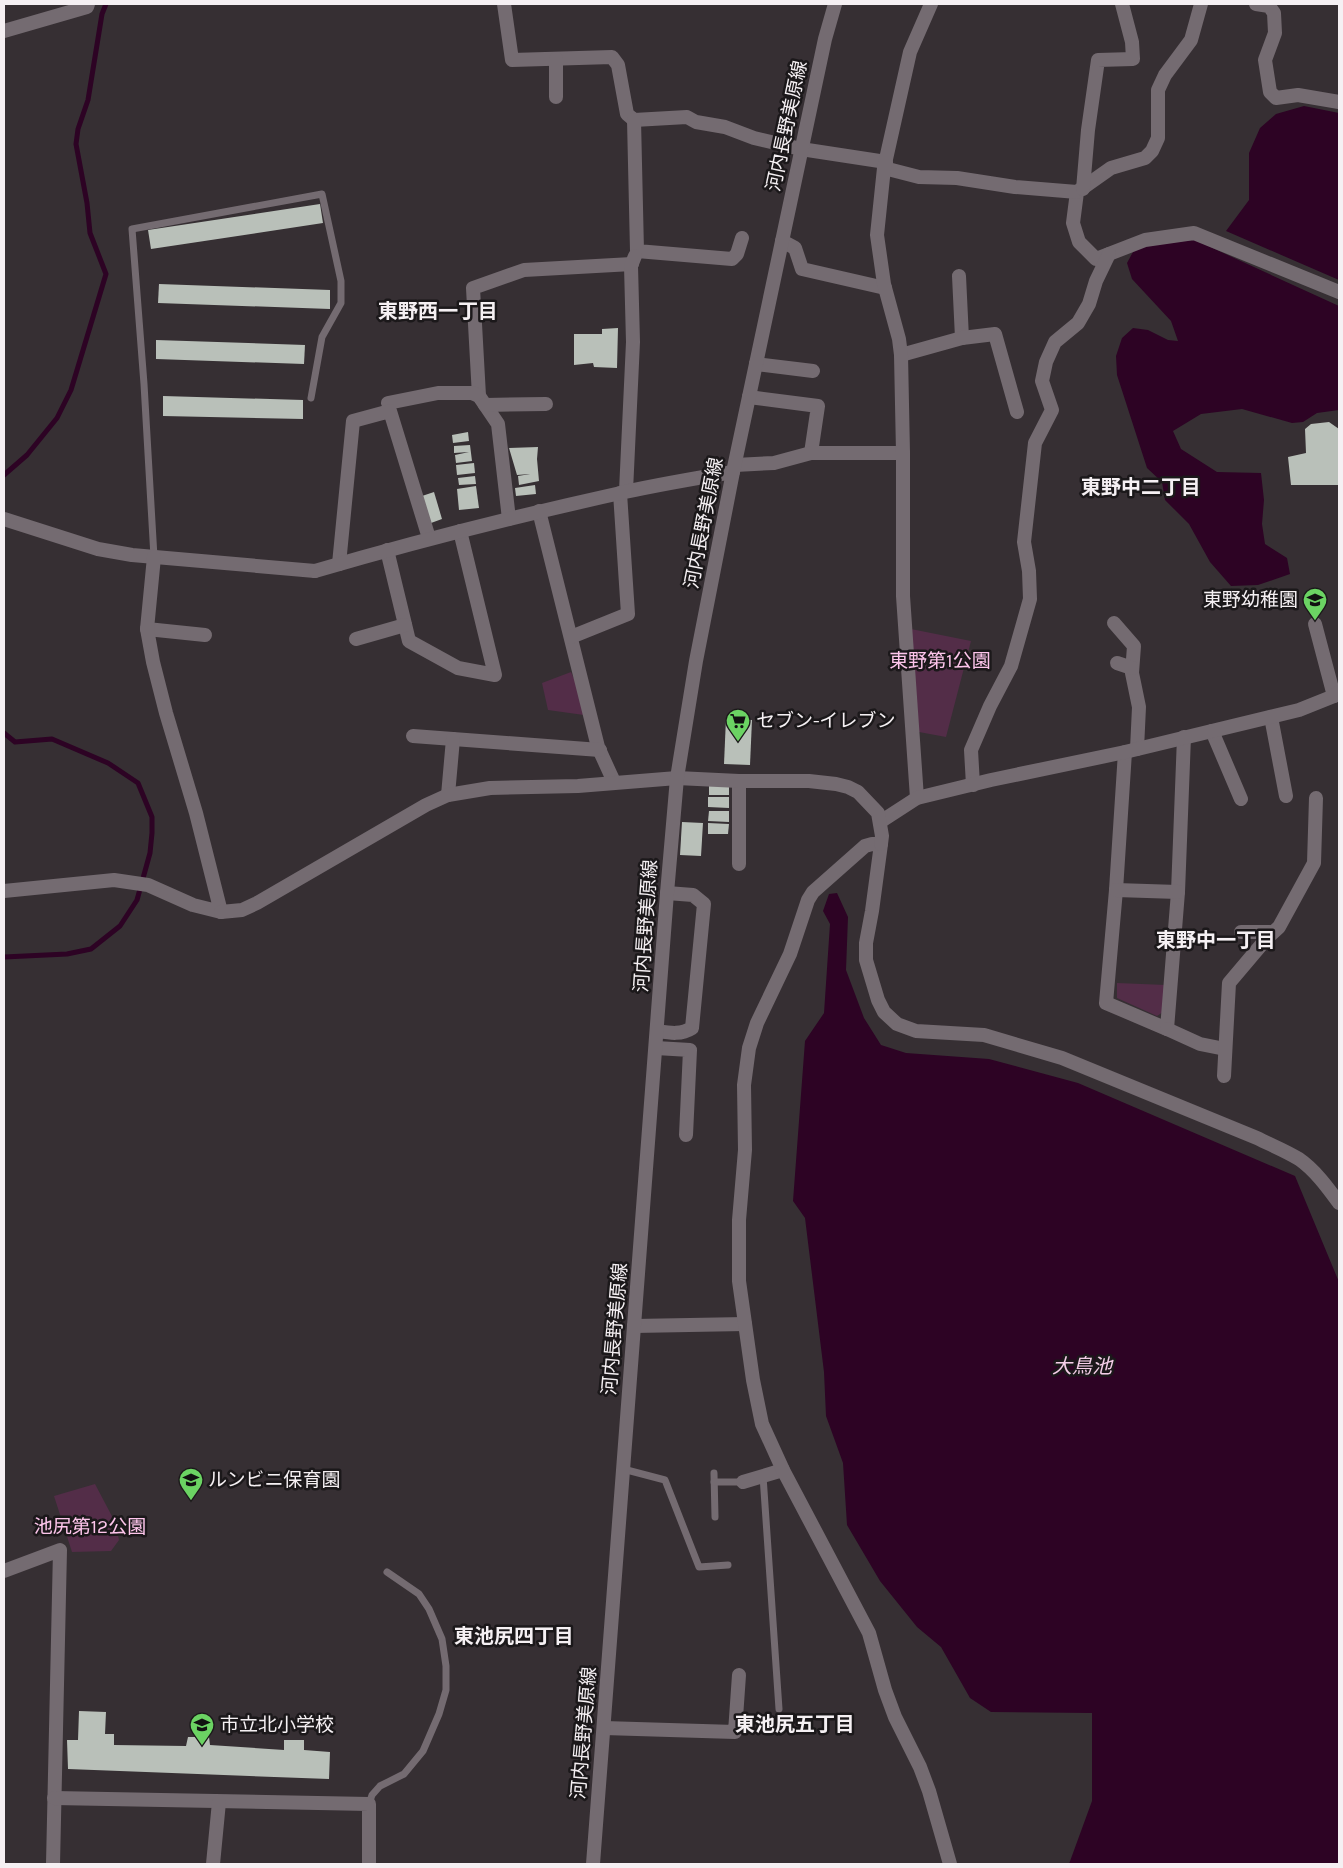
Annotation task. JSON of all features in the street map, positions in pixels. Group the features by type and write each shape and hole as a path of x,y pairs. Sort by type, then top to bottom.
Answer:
{"street":[{"path":"4,31 87,7 88,4"},
{"path":"504,4 512,60 612,57 618,65 627,114 634,120 687,117 696,122 725,127 754,138 885,165 919,177 957,178 1015,187 1080,190 1111,168 1145,158 1152,151 1158,138 1158,90 1165,75 1191,40 1201,4"},
{"name":"河内長野美原線","path":"593,1864 656,1048 666,893 677,778 696,661 734,468 825,39 835,4"},
{"path":"917,798 903,596 901,355 899,339 885,288 877,235 885,165 910,52 931,4"},
{"path":"1122,4 1132,42 1133,59 1098,60 1080,190 1072,223 1079,242 1096,259 1145,240 1194,233 1339,292"},
{"path":"1256,4 1269,6 1274,13 1275,33 1265,60 1270,92 1276,98 1298,94 1339,102"},
{"path":"556,59 556,97"},
{"path":"571,637 628,614 623,492 633,342 634,120"},
{"path":"482,400 473,288 524,270 634,257 732,259 737,254 742,238"},
{"path":"782,241 795,248 802,269 885,288"},
{"path":"973,784 971,750 990,706 1011,666 1030,599 1029,571 1024,542 1035,443 1052,410 1042,380 1046,362 1055,342 1078,323 1089,304 1096,281 1109,254"},
{"path":"959,276 962,338"},
{"path":"901,355 962,338 995,334 1017,412"},
{"path":"756,364 813,371"},
{"path":"388,403 438,393 472,393 482,400 498,424 509,519"},
{"path":"749,396 818,406 811,453"},
{"path":"482,400 546,404"},
{"path":"339,564 352,421 390,412 429,538"},
{"path":"4,519 98,549 154,557 315,571 429,538 539,511 734,468 774,463 811,453 903,453"},
{"path":"539,511 600,750 614,782"},
{"path":"387,550 409,641 458,668 495,675 460,531"},
{"path":"154,557 147,629 153,662 196,813 221,912"},
{"path":"1114,623 1134,646 1132,673 1139,707 1131,751 1106,1003 1200,1044 1225,1049"},
{"path":"880,822 917,798 973,784 1131,751 1271,717 1299,710 1336,694 1315,624"},
{"path":"356,639 405,625"},
{"path":"147,629 204,635"},
{"path":"1117,663 1132,668"},
{"path":"1271,717 1286,796"},
{"path":"1212,731 1241,799"},
{"path":"413,736 600,750"},
{"path":"1167,1029 1178,892 1184,737"},
{"path":"448,794 452,739"},
{"path":"4,891 114,880 148,885 193,905 221,912 242,910 448,794 490,788 578,786 677,778 739,781 809,781 836,784 858,792 878,813 881,844 866,943 866,960 878,1000 884,1012 897,1024 916,1031 984,1036 1062,1058 1301,1160 1321,1180 1339,1203"},
{"path":"739,781 739,864"},
{"path":"1224,1076 1229,983 1279,927 1314,863 1316,798"},
{"path":"881,844 865,846 813,892 808,900 790,954 757,1023 749,1048 744,1085 745,1150 739,1220 739,1281 753,1380 762,1424 783,1470 869,1633 885,1690 895,1717 929,1790 950,1864"},
{"path":"1116,890 1178,892"},
{"path":"657,1031 677,1033 686,1032 692,1028 704,904 693,895 666,893"},
{"path":"1241,932 1273,932"},
{"path":"656,1048 690,1050 686,1135"},
{"path":"634,1326 745,1324"},
{"path":"743,1482 783,1470"},
{"path":"4,1571 60,1550 53,1864"},
{"path":"604,1728 735,1732 739,1675"},
{"path":"54,1798 369,1804 369,1864"},
{"path":"213,1864 219,1802"}],"lane":[{"path":"154,557 144,384 132,229 322,194 341,281 341,303 322,337 311,398"},
{"path":"623,1469 665,1480 699,1567 728,1565"},
{"path":"714,1472 715,1517"},
{"path":"763,1476 779,1709"},
{"path":"714,1482 743,1482"},
{"path":"369,1804 372,1795 380,1786 404,1774 423,1751 439,1714 446,1690 446,1666 442,1639 429,1609 419,1594 387,1572"}],"green space":[{"name":"東野第1公園","path":"911,629 971,641 946,737 919,732"},
{"path":"571,672 591,716 548,710 542,683"},
{"path":"1117,983 1166,985 1163,1012 1157,1016 1117,998"},
{"name":"池尻第12公園","path":"95,1484 115,1522 119,1540 111,1551 72,1552 54,1496"}],"water":[{"path":"1304,106 1339,113 1339,280 1226,231 1249,200 1249,153 1260,128 1276,114"},
{"path":"1195,240 1339,306 1339,410 1317,413 1303,422 1292,423 1242,409 1201,414 1173,431 1181,449 1217,472 1261,473 1264,500 1262,524 1265,544 1287,558 1290,574 1258,585 1231,586 1210,562 1189,524 1165,500 1162,482 1147,468 1117,375 1116,356 1122,338 1133,328 1148,330 1168,340 1178,341 1171,321 1132,279 1127,263 1134,250 1151,244"},
{"name":"大鳥池","path":"837,893 848,917 846,970 864,1018 881,1045 906,1053 989,1059 1078,1083 1295,1176 1339,1282 1339,1864 1069,1864 1092,1801 1092,1713 991,1712 970,1698 941,1647 917,1627 880,1581 847,1525 843,1463 826,1416 824,1372 805,1218 793,1201 805,1041 824,1013 830,924 823,911 829,894"}],"building":[{"path":"320,204 323,223 151,249 148,230"},
{"path":"159,284 330,290 330,309 158,303"},
{"path":"618,328 617,368 594,367 593,363 574,365 574,334 602,334 602,329"},
{"path":"156,340 305,345 304,364 156,359"},
{"path":"163,396 303,400 303,419 163,416"},
{"path":"1329,422 1339,429 1339,485 1291,485 1288,457 1306,453 1305,429 1311,424"},
{"path":"468,432 469,441 453,443 452,435"},
{"path":"470,445 472,461 456,463 455,455 469,452 454,453 454,446"},
{"path":"538,447 539,481 519,485 518,476 530,474 517,475 509,448"},
{"path":"474,463 475,473 457,475 456,465"},
{"path":"475,476 476,484 459,485 458,478"},
{"path":"535,485 536,494 516,496 515,488"},
{"path":"476,486 479,508 459,510 457,489"},
{"path":"434,492 442,519 431,523 422,496"},
{"name":"セブン-イレブン","path":"726,718 752,720 750,765 724,764"},
{"path":"709,784 729,785 729,795 709,795"},
{"path":"708,797 729,797 729,808 708,807"},
{"path":"709,811 729,811 729,822 708,821"},
{"path":"682,822 703,823 701,856 680,855"},
{"path":"708,823 729,824 728,834 708,834"},
{"path":"79,1711 106,1712 105,1734 114,1734 114,1745 186,1746 188,1737 209,1737 210,1745 284,1750 284,1740 304,1740 304,1750 330,1752 329,1779 68,1769 67,1740 78,1740"}],"waterway":[{"path":"4,475 27,455 57,418 71,390 106,274 90,233 87,203 76,144 78,129 88,100 102,14 106,4"},
{"path":"4,733 15,742 52,739 108,763 138,783 152,817 150,853 137,900 120,926 91,949 67,954 4,957"}],"place":[{"name":"東野幼稚園","path":"1315,621"},
{"name":"セブン-イレブン","path":"738,742"},
{"name":"ルンビニ保育園","path":"191,1501"},
{"name":"市立北小学校","path":"202,1746"}],"district":[{"name":"東野西一丁目","path":"438,311"},
{"name":"東野中二丁目","path":"1141,487"},
{"name":"東野中一丁目","path":"1216,940"},
{"name":"東池尻四丁目","path":"514,1636"},
{"name":"東池尻五丁目","path":"795,1724"}]}
